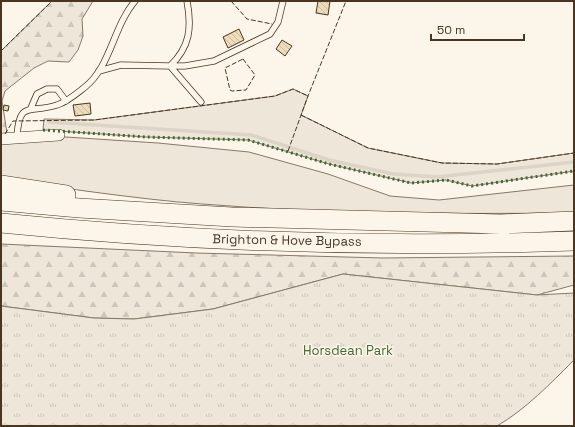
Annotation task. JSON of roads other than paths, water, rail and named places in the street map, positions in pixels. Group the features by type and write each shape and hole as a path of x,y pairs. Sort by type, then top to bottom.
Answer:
{"highway":[{"path":"1,185 156,212"},
{"name":"Brighton & Hove Bypass","path":"1,201 79,208 232,217 501,224 574,221"},
{"name":"Brighton & Hove Bypass","path":"1,223 89,232 236,240 501,244 574,241"},
{"path":"1,232 89,232"}],"street":[{"path":"1,139 59,135"}],"lane":[{"path":"31,108 46,108 66,101 93,80 99,71 117,29 135,1"},
{"path":"170,66 179,57 187,42 189,20 186,1"},
{"path":"99,71 121,66 185,66 214,61 270,34 278,22 284,1"},
{"path":"170,66 201,102"},
{"path":"17,137 19,117 31,108 37,94 48,89 57,89 66,101"}],"waterway":[{"path":"49,122 251,135 329,160 393,174 437,177 574,162"}],"park label":[{"name":"Horsdean Park","path":"348,350"}]}
